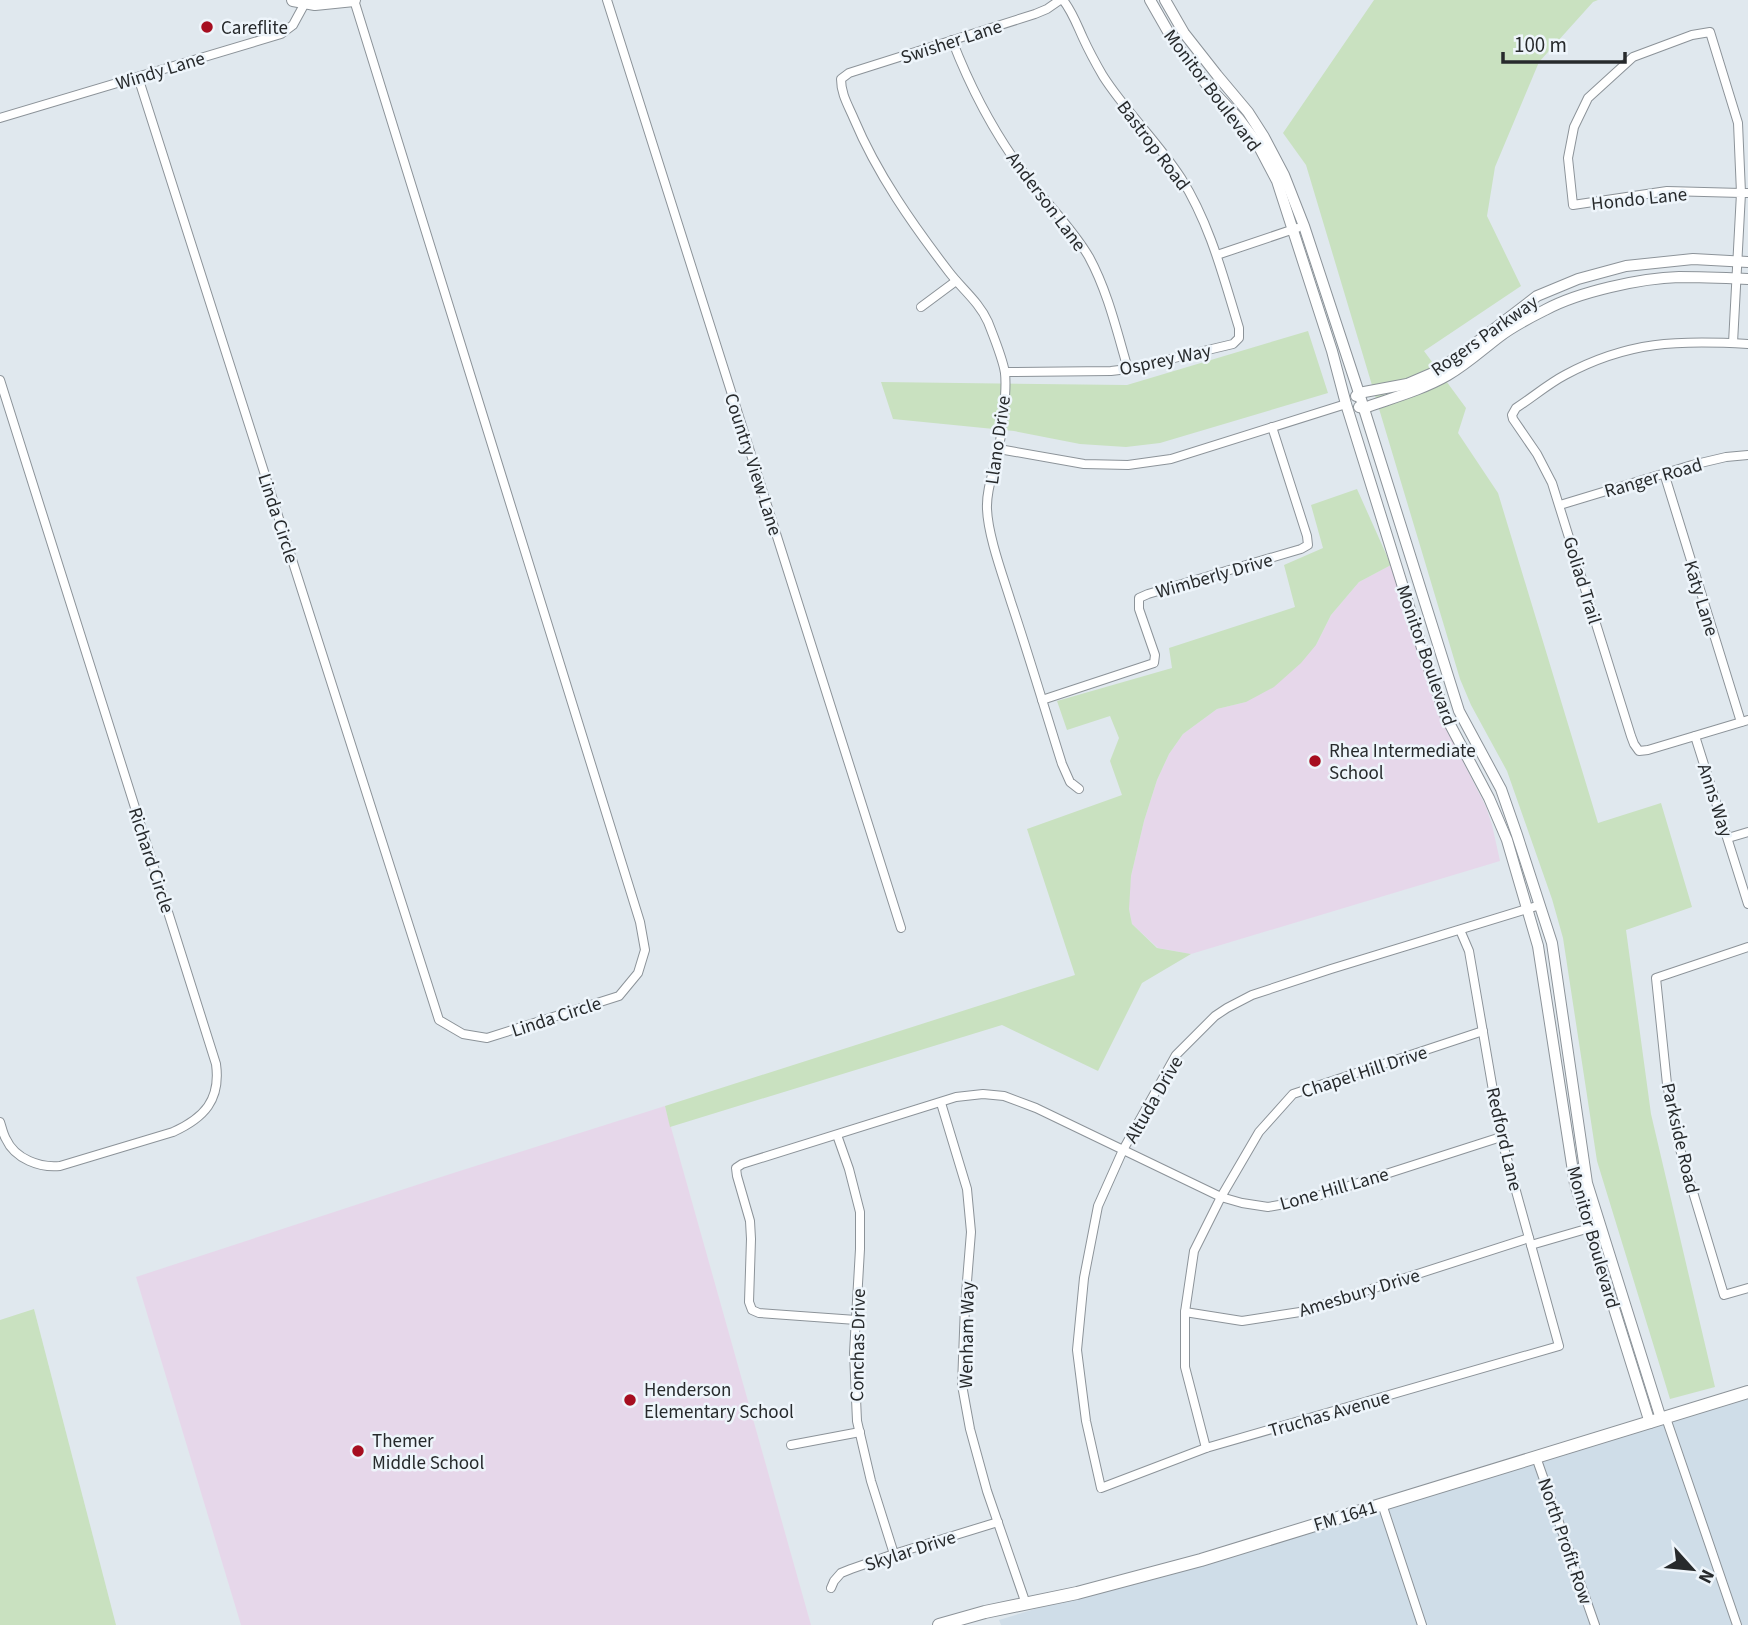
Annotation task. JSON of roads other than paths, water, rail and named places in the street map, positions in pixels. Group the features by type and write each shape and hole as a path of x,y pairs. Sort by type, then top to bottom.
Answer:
{"main road":[{"path":"299,1 315,4 354,0"},
{"name":"FM 1641","path":"939,1625 985,1612 1077,1593 1201,1560 1748,1392"}],"street":[{"name":"Linda Circle","path":"138,77 439,1020 463,1034 487,1038 619,996 638,973 645,950 640,922 354,0"},
{"name":"Country View Lane","path":"607,0 901,928"},
{"name":"Swisher Lane","path":"841,79 849,74 1035,14 1062,0"},
{"name":"Bastrop Road","path":"1062,0 1094,61 1114,92 1170,161 1206,222 1239,328 1239,338"},
{"name":"Monitor Boulevard","path":"1150,0 1174,42 1257,143 1298,228 1359,393 1459,711 1501,789 1552,943 1595,1226"},
{"name":"Monitor Boulevard","path":"1165,0 1184,33 1248,112 1284,175 1346,404 1422,648 1446,717 1489,798 1507,840 1538,946 1575,1184 1595,1226 1659,1420"},
{"name":"Windy Lane","path":"0,118 281,34 293,25 299,1"},
{"name":"Hondo Lane","path":"1710,32 1738,123 1744,193 1667,191 1573,205 1567,158 1574,127 1588,98 1633,57 1692,35 1710,32"},
{"name":"Anderson Lane","path":"952,40 980,102 1006,147 1088,256 1103,289 1128,369"},
{"name":"Llano Drive","path":"841,79 841,90 869,150 912,221 956,281 982,311 1005,372 999,449 987,508 989,526 1062,764 1070,782 1079,789"},
{"path":"1744,193 1742,262 1736,279 1733,344 1748,344"},
{"path":"1217,256 1298,228"},
{"name":"Rogers Parkway","path":"999,449 1084,464 1128,465 1171,459 1346,404 1359,393 1407,384 1435,372 1537,296 1578,279 1626,266 1653,263 1693,259 1742,262"},
{"name":"Rogers Parkway","path":"1346,404 1364,408 1422,388 1474,358 1510,329 1547,309 1577,297 1660,278 1748,279"},
{"path":"921,307 956,281"},
{"name":"Osprey Way","path":"1005,372 1128,369 1233,344 1239,338"},
{"name":"Goliad Trail","path":"1695,736 1639,751 1634,744 1560,505 1547,472 1512,415 1516,408 1564,376 1608,356 1663,344 1733,344"},
{"name":"Richard Circle","path":"0,380 216,1064 217,1079 210,1105 189,1125 60,1166 42,1166 21,1156 5,1138 0,1122"},
{"name":"Wimberly Drive","path":"1042,699 1154,663 1154,655 1139,609 1139,598 1308,545 1272,427"},
{"name":"Ranger Road","path":"1560,505 1708,461 1748,455"},
{"name":"Katy Lane","path":"1664,473 1744,721"},
{"path":"1695,736 1744,721"},
{"name":"Anns Way","path":"1695,736 1748,904"},
{"path":"1728,838 1748,832"},
{"name":"Altuda Drive","path":"1101,1488 1086,1421 1077,1350 1084,1278 1098,1206 1123,1150 1176,1055 1198,1031 1227,1008 1268,989 1540,905"},
{"name":"Redford Lane","path":"1460,930 1469,951 1501,1137 1559,1346"},
{"name":"Parkside Road","path":"1748,947 1656,978 1667,1084 1680,1149 1724,1295 1748,1288"},
{"name":"Chapel Hill Drive","path":"1206,1448 1185,1367 1185,1312 1194,1251 1221,1197 1259,1132 1293,1094 1483,1031"},
{"name":"Lone Hill Lane","path":"856,1320 759,1313 752,1310 749,1302 750,1221 737,1176 737,1168 742,1164 956,1097 983,1094 1004,1096 1036,1108 1221,1197 1268,1207 1302,1201 1501,1137"},
{"name":"Wenham Way","path":"941,1103 967,1189 971,1232 962,1385 970,1429 987,1491 1026,1604"},
{"name":"Conchas Drive","path":"837,1135 860,1212 854,1353 857,1421 871,1481 894,1554"},
{"name":"Amesbury Drive","path":"1185,1312 1242,1321 1300,1312 1530,1242 1595,1226"},
{"name":"Truchas Avenue","path":"1101,1488 1206,1448 1559,1346"},
{"path":"1659,1420 1737,1625"},
{"path":"791,1445 860,1433"},
{"name":"North Profit Row","path":"1536,1457 1595,1625"},
{"path":"1382,1504 1422,1625"},
{"name":"Skylar Drive","path":"831,1588 841,1573 998,1522"}],"place":[{"name":"Careflite","path":"207,27"},
{"name":"Rhea Intermediate School","path":"1315,761"},
{"name":"Henderson Elementary School","path":"630,1400"},
{"name":"Themer Middle School","path":"358,1451"}]}
